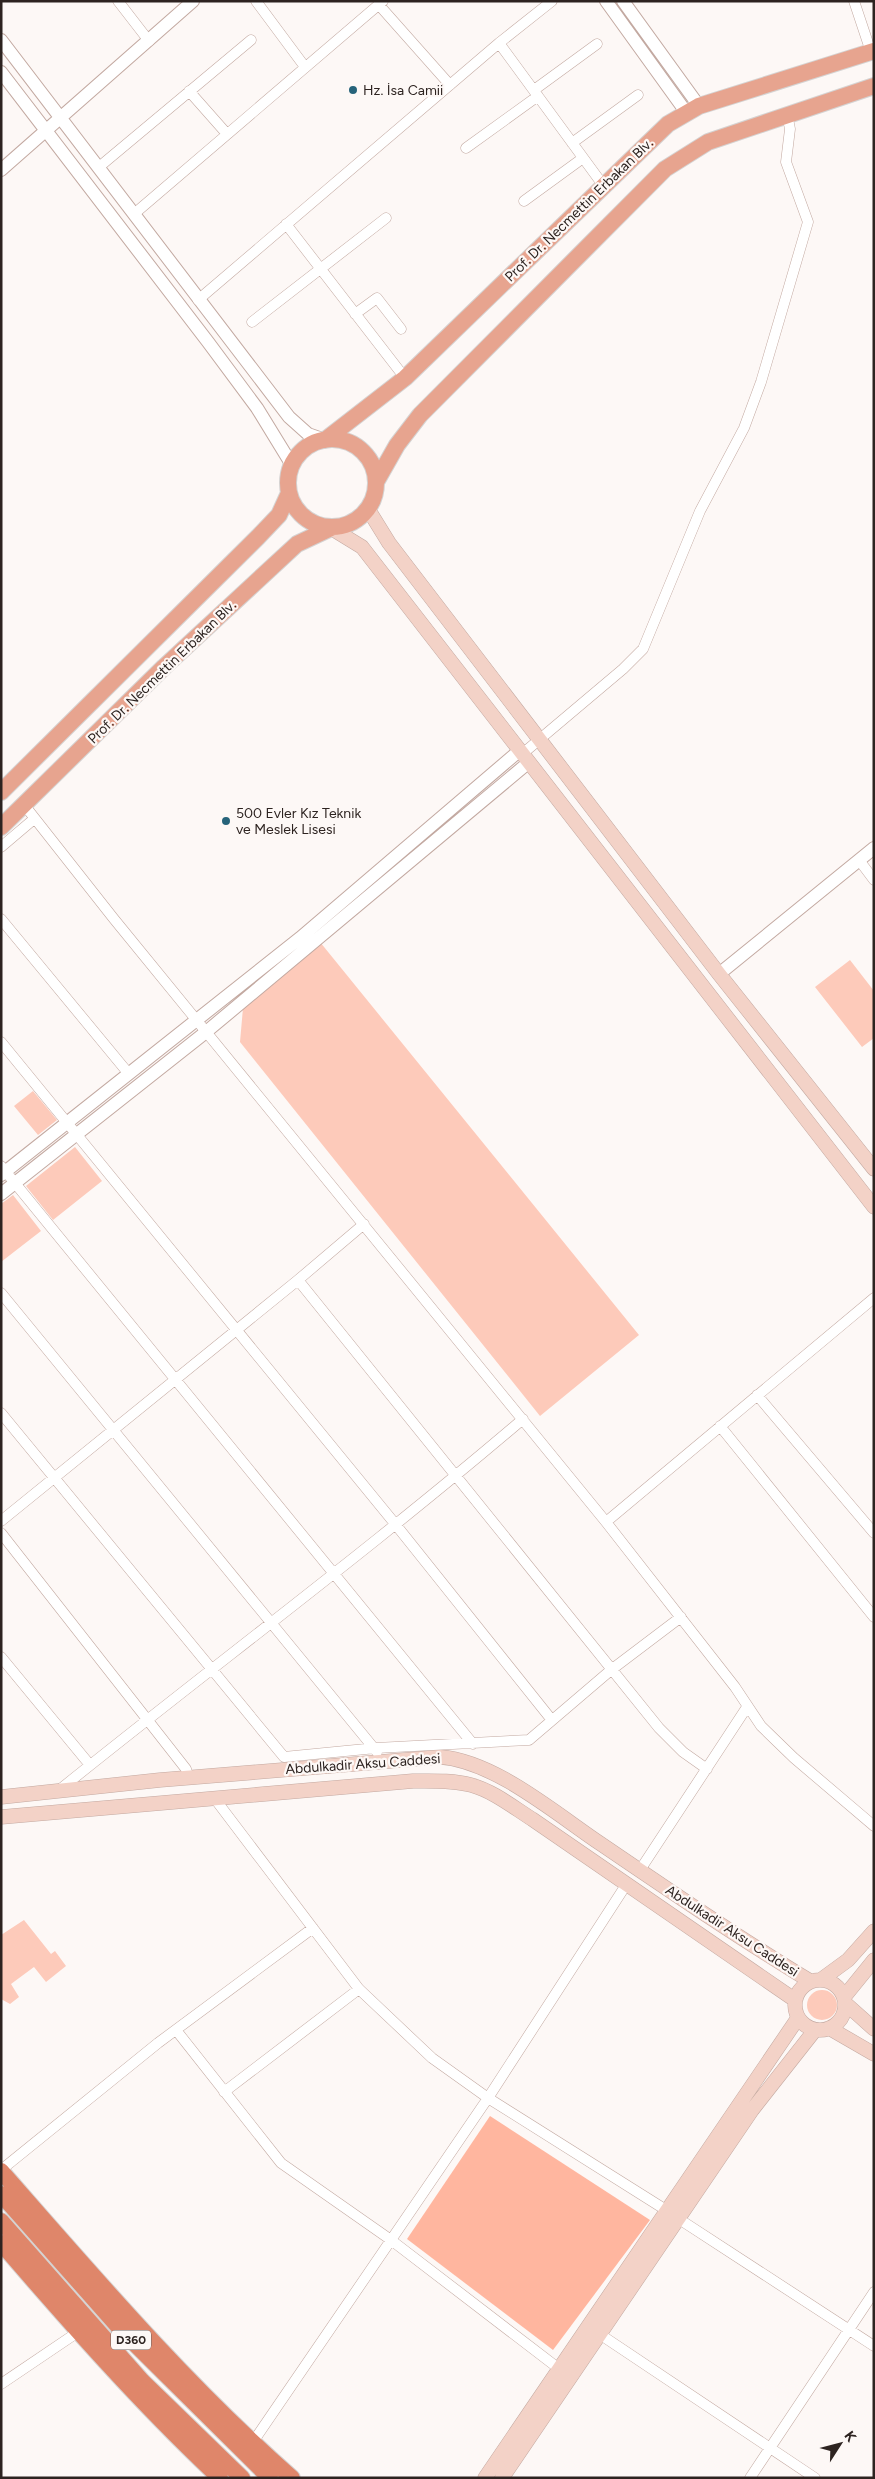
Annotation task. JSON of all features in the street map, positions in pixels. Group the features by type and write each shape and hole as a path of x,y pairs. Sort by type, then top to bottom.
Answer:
{"highway":[{"path":"1,2170 157,2345 292,2478"},
{"name":"D360","path":"1,2194 123,2332 270,2478"},
{"name":"D360","path":"1,2221 142,2381 242,2478"},
{"path":"1,2242 78,2332 142,2401 217,2477"}],"main road":[{"name":"Prof. Dr. Necmettin Erbakan Blv.","path":"325,440 406,378 668,124 692,109 872,51"},
{"path":"376,482 397,445 420,415 666,169 708,142 874,86"},
{"path":"331,528 345,526 358,519 368,509 374,496 376,482 373,467 360,450 340,440 325,440 306,449 292,465 288,479 289,493 295,507 304,517 317,525 331,528 362,547 874,1207"},
{"name":"Prof. Dr. Necmettin Erbakan Blv.","path":"1,792 279,516 289,493"},
{"path":"368,509 389,543 719,974 874,1169"},
{"name":"Prof. Dr. Necmettin Erbakan Blv.","path":"1,827 29,813 164,667 297,544 331,528"},
{"name":"Abdulkadir Aksu Caddesi","path":"2,1796 55,1793 378,1755 440,1757 469,1762 488,1770 544,1805 759,1950 816,1980"},
{"name":"Abdulkadir Aksu Caddesi","path":"3,1819 413,1781 448,1781 472,1785 490,1793 523,1814 795,2000"},
{"path":"874,1931 848,1960 798,1992 795,2000 798,2018 808,2027 815,2030 829,2028 841,2018 844,2000 874,1960"},
{"path":"816,1980 836,1985 844,2000 874,2029"},
{"path":"485,2478 558,2368 798,2018"},
{"path":"829,2028 874,2054"},
{"path":"502,2478 601,2335 752,2110 815,2030"}],"street":[{"path":"118,1 148,41"},
{"path":"1,170 193,1"},
{"path":"256,1 305,67"},
{"path":"198,300 499,43 552,1"},
{"path":"606,1 692,109"},
{"path":"623,1 692,109"},
{"path":"854,1 872,51"},
{"path":"134,214 381,3 450,85"},
{"path":"1,40 62,117 198,300 297,426 308,434 325,440"},
{"path":"98,166 251,40"},
{"path":"499,43 603,185"},
{"path":"466,148 597,44"},
{"path":"1,72 208,342 262,416 292,465"},
{"path":"189,91 227,134"},
{"path":"572,143 638,95"},
{"path":"1,1194 206,1032 624,669 643,649 700,511 744,428 761,382 808,222 786,162 790,129 787,114"},
{"path":"524,201 583,158"},
{"path":"252,322 386,218"},
{"path":"286,224 406,378"},
{"path":"355,314 377,298 401,328"},
{"path":"472,1744 175,1378 15,1183 3,1171 197,1021 523,756"},
{"path":"1,847 29,813 606,1522 735,1687 747,1707 762,1726 794,1758 874,1826"},
{"path":"719,974 874,848"},
{"path":"859,860 874,880"},
{"path":"1,919 129,1074"},
{"path":"1,1042 396,1525 551,1719"},
{"path":"1,1522 364,1224"},
{"path":"298,1280 457,1475 611,1670 671,1740 707,1769"},
{"path":"1,1293 273,1623 378,1755"},
{"path":"606,1522 874,1298"},
{"path":"757,1395 874,1533"},
{"path":"1,1413 284,1757 378,1755 472,1744 529,1740 551,1719 611,1670 681,1617"},
{"path":"55,1793 396,1525 523,1419"},
{"path":"720,1426 874,1617"},
{"path":"1,1533 148,1720 189,1778"},
{"path":"1,1657 90,1765"},
{"path":"640,1870 747,1707"},
{"path":"215,1799 359,1989 432,2058 488,2098 666,2210"},
{"path":"254,2442 488,2098 626,1885"},
{"path":"1,2170 176,2030 313,1928"},
{"path":"224,2092 359,1989"},
{"path":"176,2030 280,2163 392,2240 558,2368"},
{"path":"679,2219 874,2346"},
{"path":"750,2478 874,2292"},
{"path":"1,2384 78,2332"},
{"path":"601,2335 815,2478"}],"shaded area":[{"path":"320,942 639,1335 540,1416 240,1042 243,1008"},
{"path":"850,960 874,991 874,1038 862,1047 815,987"},
{"path":"33,1091 57,1120 38,1135 14,1106"},
{"path":"75,1147 102,1181 53,1220 26,1186"},
{"path":"13,1195 41,1231 1,1262 1,1204"},
{"path":"24,1920 51,1954 55,1951 66,1966 46,1982 34,1967 11,1984 19,1997 10,2004 1,1999 1,1935"},
{"path":"822,1990 832,1995 837,2005 832,2015 822,2020 812,2015 807,2005 812,1995"},
{"path":"490,2116 650,2220 553,2350 407,2239"}],"place":[{"name":"Hz. İsa Camii","path":"353,90"},
{"name":"500 Evler Kız Teknik ve Meslek Lisesi","path":"226,821"}]}
